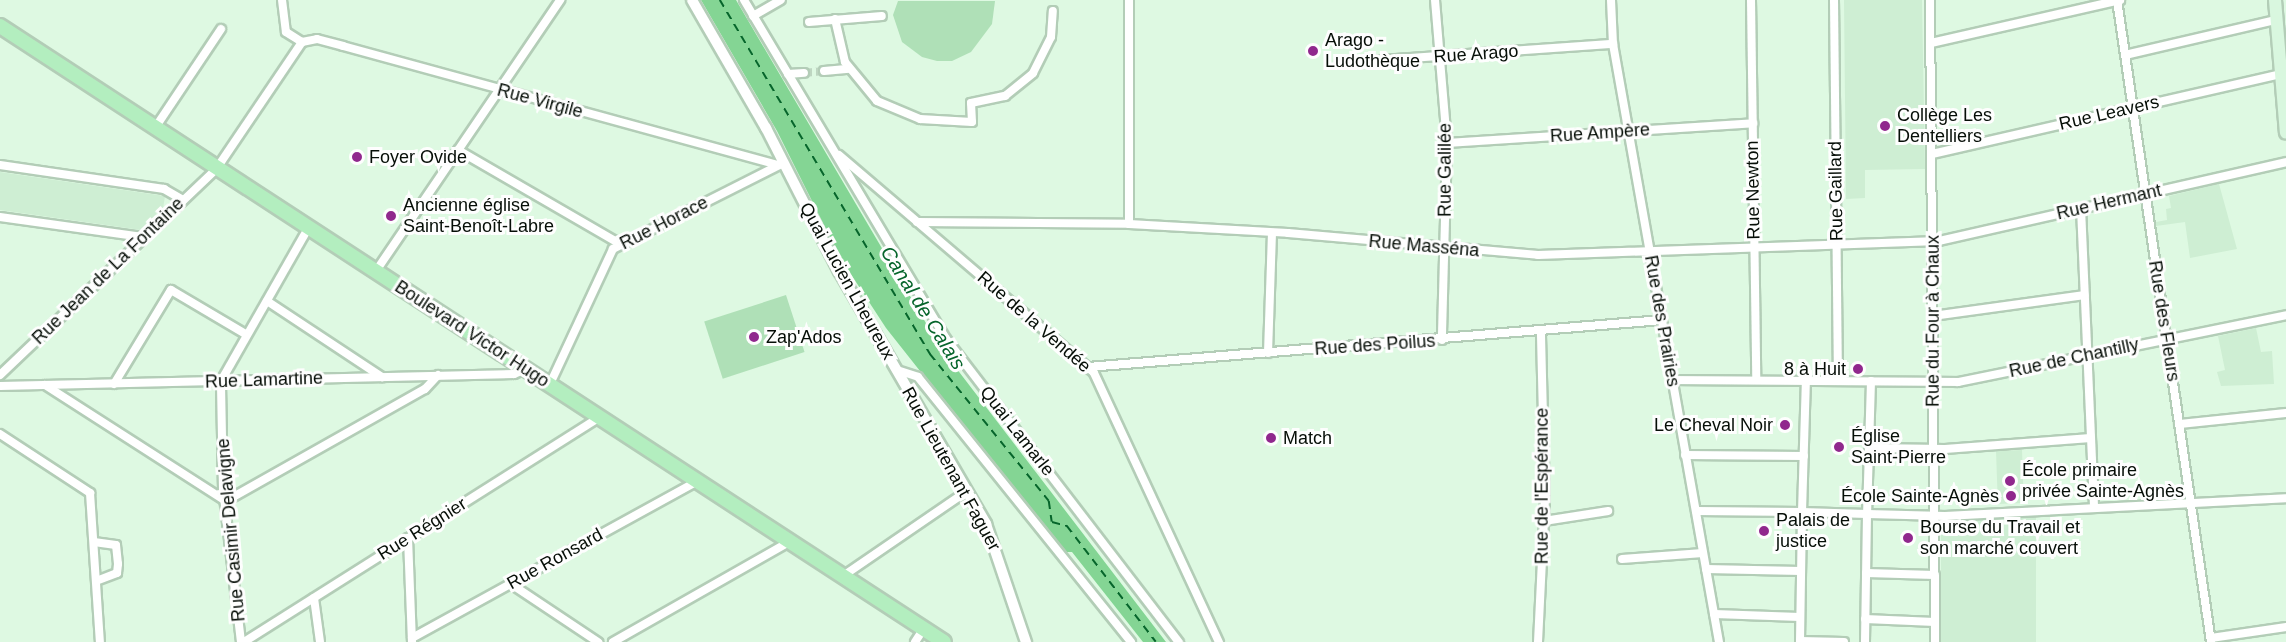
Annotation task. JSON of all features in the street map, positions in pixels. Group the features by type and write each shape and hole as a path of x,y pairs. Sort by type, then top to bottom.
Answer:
{"main road":[{"path":"2275,0 2283,73 2286,133"},
{"name":"Boulevard Victor Hugo","path":"0,26 944,642"}],"street":[{"path":"282,0 286,32 302,42"},
{"path":"376,271 560,0"},
{"name":"Quai Lucien Lheureux","path":"692,0 824,244 897,370 918,377 1131,642"},
{"name":"Quai Lamarle","path":"744,0 954,350 1179,642"},
{"path":"753,15 781,0"},
{"path":"1129,0 1130,224"},
{"name":"Rue Galilée","path":"1435,0 1447,143 1442,340"},
{"name":"Rue des Prairies","path":"1611,0 1613,44 1719,642"},
{"name":"Rue Newton","path":"1751,0 1756,380"},
{"name":"Rue Gaillard","path":"1834,0 1838,381"},
{"name":"Rue du Four à Chaux","path":"1930,0 1935,642"},
{"path":"1931,43 2118,0"},
{"name":"Rue des Fleurs","path":"2118,0 2211,640"},
{"path":"835,19 839,48 849,69 867,93 894,111 927,121 972,122 971,103 1005,96 1033,73 1051,37 1053,11"},
{"path":"809,22 882,16"},
{"path":"2125,55 2276,20"},
{"path":"155,128 221,29"},
{"name":"Rue Virgile","path":"302,42 317,39 499,90 781,164"},
{"name":"Rue Jean de La Fontaine","path":"0,375 217,168 302,42"},
{"name":"Rue Arago","path":"1339,63 1613,44"},
{"path":"824,71 849,69"},
{"path":"788,74 804,73"},
{"name":"Rue Leavers","path":"1932,154 2283,73"},
{"name":"Rue Ampère","path":"1447,143 1752,123"},
{"name":"Rue de la Vendée","path":"832,149 1088,367 1116,418 1219,642"},
{"path":"458,150 620,244"},
{"name":"Rue Hermant","path":"1932,241 2286,162"},
{"name":"Rue Horace","path":"550,384 608,256 620,244 781,164"},
{"path":"0,165 164,189 183,200"},
{"path":"2081,208 2094,505"},
{"path":"0,217 143,237"},
{"name":"Rue Masséna","path":"917,222 1130,224 1538,255 1837,242 1932,241"},
{"path":"221,381 309,227"},
{"path":"1268,353 1272,233"},
{"path":"114,384 171,290 247,335"},
{"path":"1933,316 2085,295"},
{"path":"267,301 382,377"},
{"name":"Rue de Chantilly","path":"1672,380 1933,383 1972,380 2286,315"},
{"name":"Rue des Poilus","path":"1088,367 1442,340 1662,320"},
{"name":"Rue de l'Espérance","path":"1538,642 1544,521 1541,331"},
{"name":"Rue Lamartine","path":"0,386 514,374 526,369"},
{"name":"Rue Lieutenant Faguer","path":"897,370 995,544 1023,640"},
{"path":"45,385 226,501 424,389 438,375"},
{"name":"Rue Casimir Delavigne","path":"221,381 226,501 242,642"},
{"path":"1806,381 1800,642 1844,642"},
{"path":"1864,642 1871,381"},
{"path":"2179,424 2286,413"},
{"name":"Rue Régnier","path":"242,642 600,417"},
{"path":"0,434 87,490 94,542 100,642"},
{"path":"1869,448 1933,450 2091,438"},
{"path":"1685,455 1804,456"},
{"name":"Rue Ronsard","path":"412,640 698,481"},
{"path":"843,576 967,491"},
{"path":"1696,511 1935,516 2189,500 2286,498"},
{"path":"1544,521 1608,511"},
{"path":"408,538 412,640"},
{"path":"613,642 791,541"},
{"path":"94,542 116,545 118,564 117,573 96,581"},
{"path":"1622,559 1703,553"},
{"path":"1706,569 1801,571"},
{"path":"1866,573 1935,575"},
{"path":"511,584 598,642"},
{"path":"314,598 320,642"},
{"path":"1714,614 1800,617"},
{"path":"1865,619 1935,622"},
{"path":"2211,640 2286,627"},
{"path":"915,642 924,628"}],"shaded area":[{"path":"701,0 736,0 940,347 1166,642 1143,642 1072,552 1063,552 886,328 841,259 777,131"},
{"name":"Collège Les Dentelliers","path":"1844,0 1922,0 1925,169 1865,170 1865,198 1846,199"},
{"path":"898,1 995,1 992,24 971,52 952,61 937,61 922,57 902,42 893,15"},
{"path":"0,172 165,196 163,209 141,230 0,210"},
{"path":"2219,184 2237,249 2190,258 2185,222 2156,226 2156,222 2167,220 2166,209 2171,208 2169,196"},
{"name":"Zap'Ados","path":"786,295 805,352 723,379 704,322"},
{"path":"2256,328 2261,352 2272,351 2274,384 2221,386 2217,372 2225,370 2218,336"},
{"name":"École primaire privée Sainte-Agnès","path":"2022,450 2024,503 1998,504 1996,451"},
{"path":"1941,517 2036,517 2036,642 1941,642"}],"ferry route":[{"path":"720,0 930,354 1049,501 1052,522 1067,526 1156,642"}],"tunnel":[{"path":"804,73 824,71"}],"place":[{"name":"Arago - Ludothèque","path":"1313,51"},
{"name":"Collège Les Dentelliers","path":"1885,126"},
{"name":"Foyer Ovide","path":"357,157"},
{"name":"Ancienne église Saint-Benoît-Labre","path":"391,216"},
{"name":"Zap'Ados","path":"754,337"},
{"name":"8 à Huit","path":"1858,369"},
{"name":"Le Cheval Noir","path":"1785,425"},
{"name":"Match","path":"1271,438"},
{"name":"Église Saint-Pierre","path":"1839,447"},
{"name":"École primaire privée Sainte-Agnès","path":"2010,481"},
{"name":"École Sainte-Agnès","path":"2011,496"},
{"name":"Palais de justice","path":"1764,531"},
{"name":"Bourse du Travail et son marché couvert","path":"1908,538"}],"water label":[{"name":"Canal de Calais","path":"923,308"}]}
